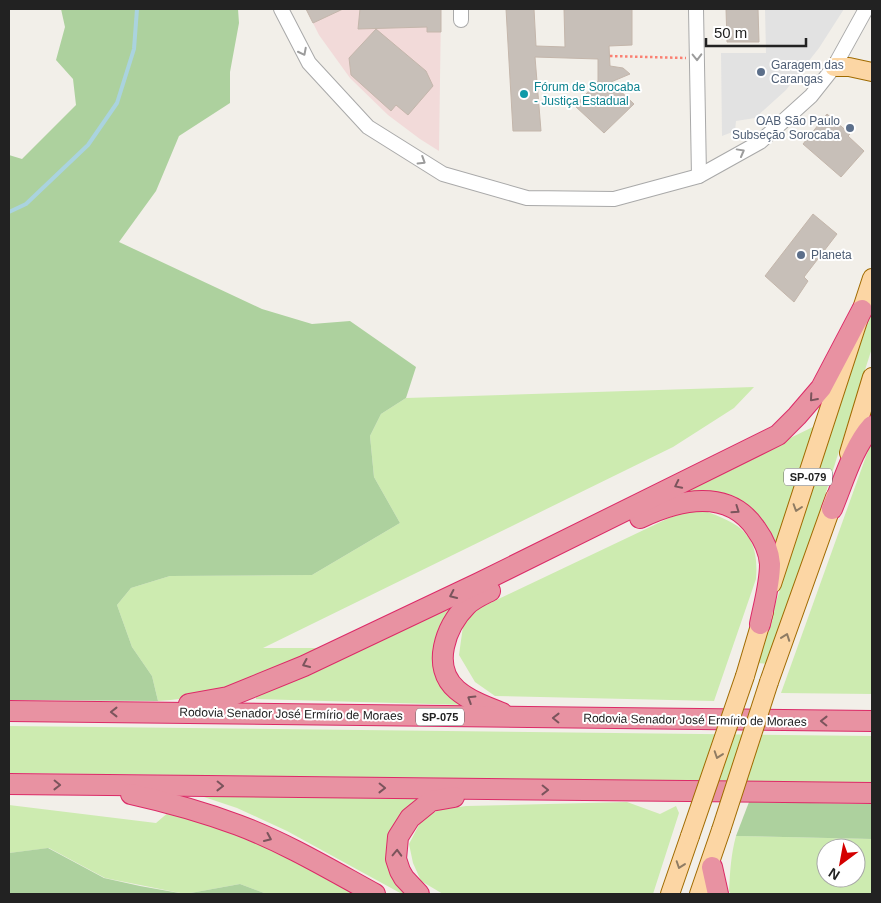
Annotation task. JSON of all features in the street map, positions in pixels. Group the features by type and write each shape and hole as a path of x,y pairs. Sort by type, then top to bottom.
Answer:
{"highway":[{"path":"144,712 228,697 304,666 488,579 778,435 821,388 862,310"},
{"path":"832,509 859,445 872,426"},
{"path":"515,718 478,703 456,690 446,675 443,663 443,648 447,634 456,617 468,604 482,595 661,508 683,502 707,500 731,506 752,522 766,542 770,563 760,624"},
{"name":"Rodovia Senador José Ermírio de Moraes","path":"9,711 872,721"},
{"path":"9,784 872,793"},
{"path":"88,785 157,800 240,825 288,847 376,894"},
{"path":"419,894 404,878 396,859 398,837 410,818 431,801 488,789"},
{"path":"712,867 718,894"}],"main road":[{"path":"834,67 849,67 872,72"},
{"name":"SP-079","path":"670,894 745,676 760,624 872,278"},
{"name":"SP-079","path":"699,894 769,682 832,509 872,378"},
{"path":"706,894 720,833"}],"street":[{"path":"281,9 309,63 368,127 443,174 527,198 614,199 699,176 760,142 804,103 834,67 866,9"},
{"path":"696,9 699,176"}],"path":[{"path":"610,56 697,58"}],"shaded area":[{"path":"306,9 441,9 439,151 388,115 350,78 319,35"},
{"name":"Garagem das Carangas","path":"765,9 844,9 819,48 786,90 755,118 736,121 735,131 722,136 721,53 766,53"}],"green space":[{"path":"61,9 238,9 239,23 230,72 230,103 179,136 156,191 119,242 262,309 312,324 350,321 416,367 406,398 381,414 370,436 374,477 400,523 312,575 170,576 131,588 117,605 132,647 152,676 158,701 9,700 9,155 22,159 76,105 73,79 56,60 65,27"},
{"path":"872,309 872,348 771,664 756,663"},
{"path":"754,387 734,408 673,447 263,648 326,648 286,666 202,695 158,701 152,676 132,647 117,605 131,588 170,576 312,575 400,523 374,477 370,436 381,414 406,398"},
{"path":"819,424 776,544 755,515 656,503"},
{"path":"872,443 872,694 781,693 869,448"},
{"path":"697,508 734,524 743,531 750,539 756,562 756,579 714,701 495,696 475,682 459,655 463,626 473,611 669,518"},
{"path":"474,591 439,643 465,705 256,699 256,696"},
{"path":"9,726 872,736 872,783 9,773"},
{"path":"201,796 419,799 403,813 397,822 394,833 398,853 411,894 402,894 287,831 237,808"},
{"path":"627,802 660,814 676,806 679,813 653,894 443,894 421,881 413,863 409,844 421,821 438,810 466,806"},
{"path":"749,802 872,804 872,839 736,836"},
{"path":"9,805 156,823 170,811 227,830 283,854 358,894 267,894 240,884 185,894 105,878 49,848 9,853"},
{"path":"736,836 827,838 816,838 816,888 866,888 866,839 872,839 872,894 731,894 729,891"},
{"path":"48,848 104,878 185,894 9,894 9,853"},
{"path":"240,884 267,894 185,894"}],"building":[{"path":"306,9 343,9 313,23"},
{"path":"360,9 441,9 441,32 427,32 427,27 358,29"},
{"path":"506,9 534,9 536,46 565,47 564,9 632,9 632,45 609,46 610,66 623,68 630,74 611,82 634,104 604,133 575,106 598,81 598,59 535,57 541,131 513,131"},
{"path":"726,9 758,9 759,42 727,42"},
{"path":"376,29 426,71 433,86 408,115 396,105 391,111 351,75 349,58"},
{"path":"827,114 850,134 848,136 864,151 841,177 803,144"},
{"name":"Planeta","path":"813,214 837,234 804,277 808,281 794,302 765,276"}],"waterway":[{"path":"9,212 26,204 88,145 117,103 134,49 137,9"}],"place":[{"name":"Garagem das Carangas","path":"761,72"},
{"name":"Fórum de Sorocaba - Justiça Estadual","path":"524,94"},
{"name":"OAB São Paulo Subseção Sorocaba","path":"850,128"},
{"name":"Planeta","path":"801,255"}]}
